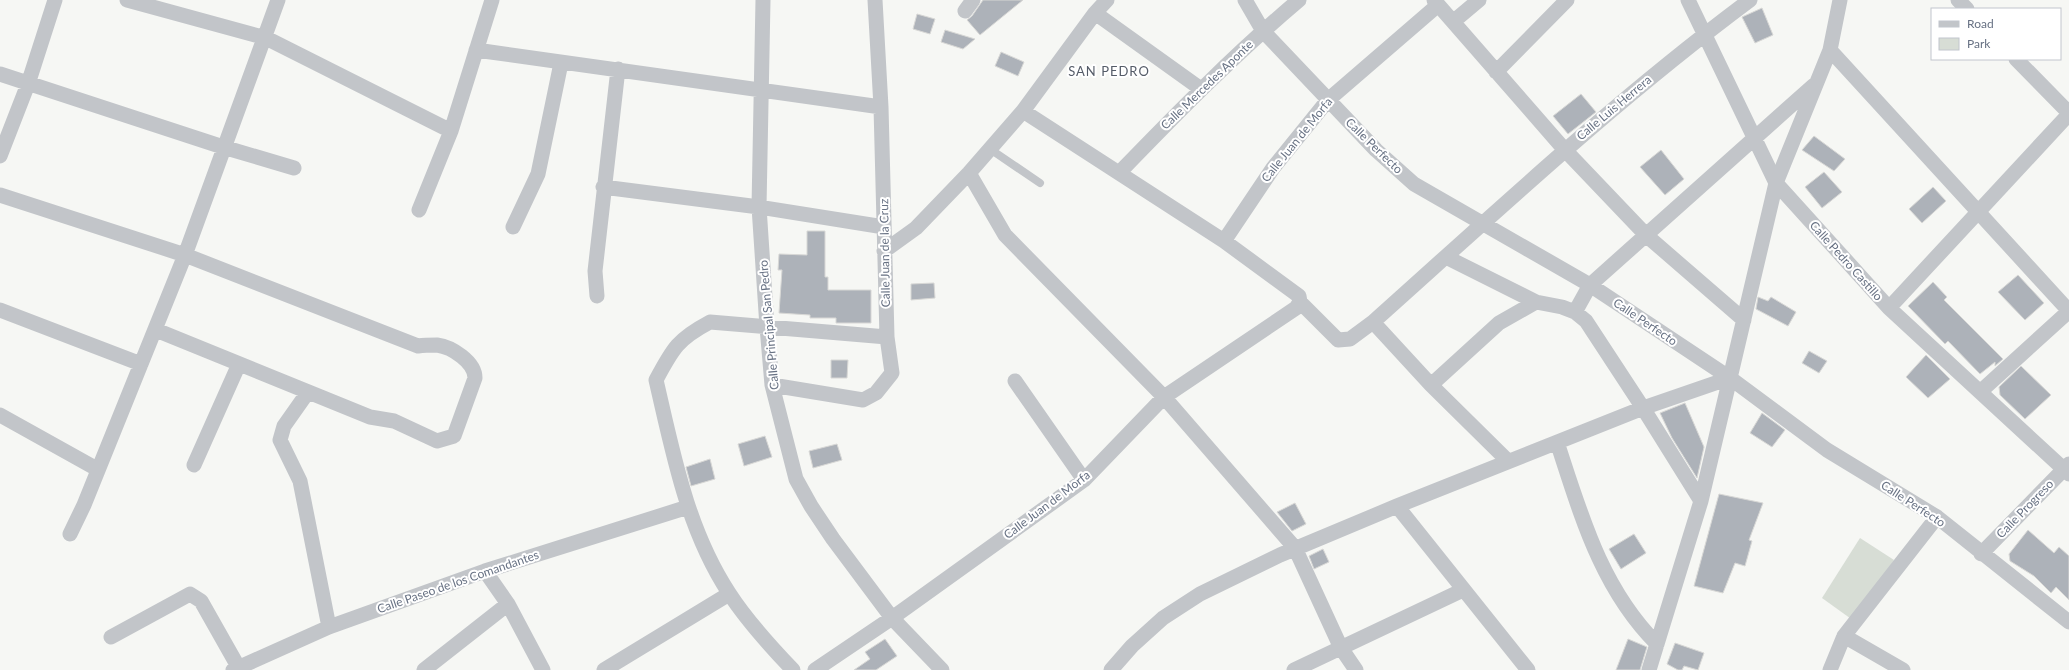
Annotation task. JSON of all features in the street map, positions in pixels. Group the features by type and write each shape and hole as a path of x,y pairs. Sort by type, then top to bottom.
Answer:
{"street":[{"path":"0,156 28,84 55,0"},
{"path":"127,0 266,38 451,131"},
{"path":"70,534 84,505 97,469 156,330 185,255 223,147 266,38 278,0"},
{"path":"419,210 451,131 492,0"},
{"name":"Calle Principal San Pedro","path":"763,0 759,207 767,327 772,385 796,478 811,506 892,618 942,670"},
{"name":"Calle Juan de la Cruz","path":"772,385 863,400 876,393 892,373 887,337 881,107 871,0"},
{"path":"884,251 916,228 969,174 1023,111 1095,13 1107,0"},
{"name":"Calle Perfecto","path":"1245,0 1263,31 1376,150 1414,184 1483,222 1590,285 1730,378 1827,450 1937,517 1981,554 2069,622"},
{"name":"Calle Mercedes Aponte","path":"1119,173 1201,89 1263,31 1299,0"},
{"path":"1454,21 1479,0"},
{"path":"1496,72 1568,0"},
{"name":"Calle Pedro Castillo","path":"1688,0 1776,183 1889,308 1980,392 2067,469"},
{"name":"Calle Luis Herrera","path":"1023,111 1224,241 1300,299 1338,340 1350,339 1373,322 1564,149 1704,34 1750,0"},
{"path":"1649,670 1700,501 1776,183 1830,50 1840,0"},
{"path":"1958,0 1965,8"},
{"path":"1436,3 1454,21 1496,72 1564,149 1647,236 1744,320"},
{"name":"Calle Juan de Morfa","path":"1224,241 1273,168 1328,100 1436,3"},
{"path":"1095,13 1201,89"},
{"path":"476,50 881,107"},
{"path":"1830,50 1977,213 2069,311 1980,392"},
{"path":"1889,308 2069,114 2017,60"},
{"path":"513,227 538,174 561,63"},
{"path":"597,296 595,271 618,69"},
{"path":"0,74 223,147 294,168"},
{"path":"1575,312 1590,285 1755,139 1817,81"},
{"path":"969,174 1005,235 1164,397 1295,548 1341,648 1356,670"},
{"path":"604,187 759,207 884,227"},
{"path":"0,195 185,255 418,346 445,347 460,355 475,372 475,378 454,436 437,441 394,421 370,417 156,330"},
{"path":"1446,256 1536,302 1562,307 1575,312 1586,322 1643,408 1700,501"},
{"name":"Calle Juan de Morfa","path":"815,670 892,618 1084,480 1164,397 1296,308 1300,299"},
{"path":"1431,385 1499,323 1536,302"},
{"path":"0,310 142,364"},
{"path":"793,670 765,640 729,594 711,562 688,508 677,470 656,380 670,352 688,334 710,322 887,337"},
{"path":"1373,322 1431,385 1508,461"},
{"path":"194,465 239,364"},
{"path":"1111,670 1132,646 1163,618 1200,594 1295,548 1508,461 1643,408 1730,378"},
{"path":"1015,381 1084,480"},
{"path":"308,392 284,426 280,440 300,481 329,627"},
{"path":"0,415 97,469"},
{"path":"1557,442 1586,530 1604,572 1622,601 1657,644"},
{"name":"Calle Progreso","path":"1981,554 2067,469"},
{"path":"1397,506 1528,670"},
{"name":"Calle Paseo de los Comandantes","path":"237,669 329,627 485,571 688,508"},
{"path":"1830,670 1844,636 1937,517"},
{"path":"485,571 508,604 543,670"},
{"path":"1294,670 1463,590"},
{"path":"111,636 190,594 201,601 237,669"},
{"path":"604,670 729,594"},
{"path":"424,670 508,604"},
{"path":"1844,636 1903,670"}],"lane":[{"path":"990,149 1040,183"}],"green space":[{"path":"1860,538 1894,560 1854,621 1822,598"}],"building":[{"path":"983,0 1023,0 980,35 967,20 972,16"},
{"path":"1762,8 1773,35 1755,43 1742,17"},
{"path":"917,14 935,19 930,34 913,29"},
{"path":"945,30 975,39 963,49 941,42"},
{"path":"1001,52 1024,62 1018,76 995,66"},
{"path":"1581,94 1596,112 1568,134 1553,116"},
{"path":"1814,136 1845,159 1834,171 1802,150"},
{"path":"1661,150 1684,179 1665,195 1640,167"},
{"path":"1824,172 1842,192 1822,208 1805,187"},
{"path":"1933,187 1946,201 1922,223 1909,209"},
{"path":"807,231 825,231 825,277 828,277 828,290 871,290 871,323 836,323 836,318 810,318 810,315 779,313 782,270 778,270 779,254 807,255"},
{"path":"2018,275 2044,303 2025,320 1998,292"},
{"path":"1933,282 1947,297 1944,300 2003,359 1995,366 1995,362 1980,374 1948,341 1945,344 1908,306"},
{"path":"934,283 935,298 911,300 911,284"},
{"path":"1758,297 1768,301 1771,297 1796,312 1788,326 1756,309"},
{"path":"1809,351 1827,361 1819,373 1802,363"},
{"path":"1926,355 1950,379 1928,398 1906,377"},
{"path":"831,360 848,360 847,378 831,378"},
{"path":"2021,366 2051,395 2025,419 2000,395 1999,387"},
{"path":"1685,403 1704,447 1697,478 1672,438 1660,413"},
{"path":"1762,413 1785,430 1772,447 1750,433"},
{"path":"765,436 772,457 744,466 738,444"},
{"path":"837,444 842,460 813,468 809,451"},
{"path":"710,459 715,479 691,486 686,467"},
{"path":"1719,494 1763,503 1749,540 1752,541 1745,566 1735,563 1723,593 1694,586"},
{"path":"1295,503 1306,524 1292,531 1277,512"},
{"path":"2028,530 2054,553 2059,547 2069,556 2069,600 2056,587 2051,593 2034,576 2010,561 2009,554"},
{"path":"1634,534 1646,553 1621,569 1609,549"},
{"path":"1323,549 1329,562 1314,569 1309,556"},
{"path":"885,639 897,656 876,670 854,670 870,659 865,652"},
{"path":"1628,639 1647,647 1640,670 1616,670"},
{"path":"1675,643 1704,653 1698,670 1684,666 1682,670 1678,670 1667,664"}],"district":[{"name":"SAN PEDRO","path":"1109,71"}]}
